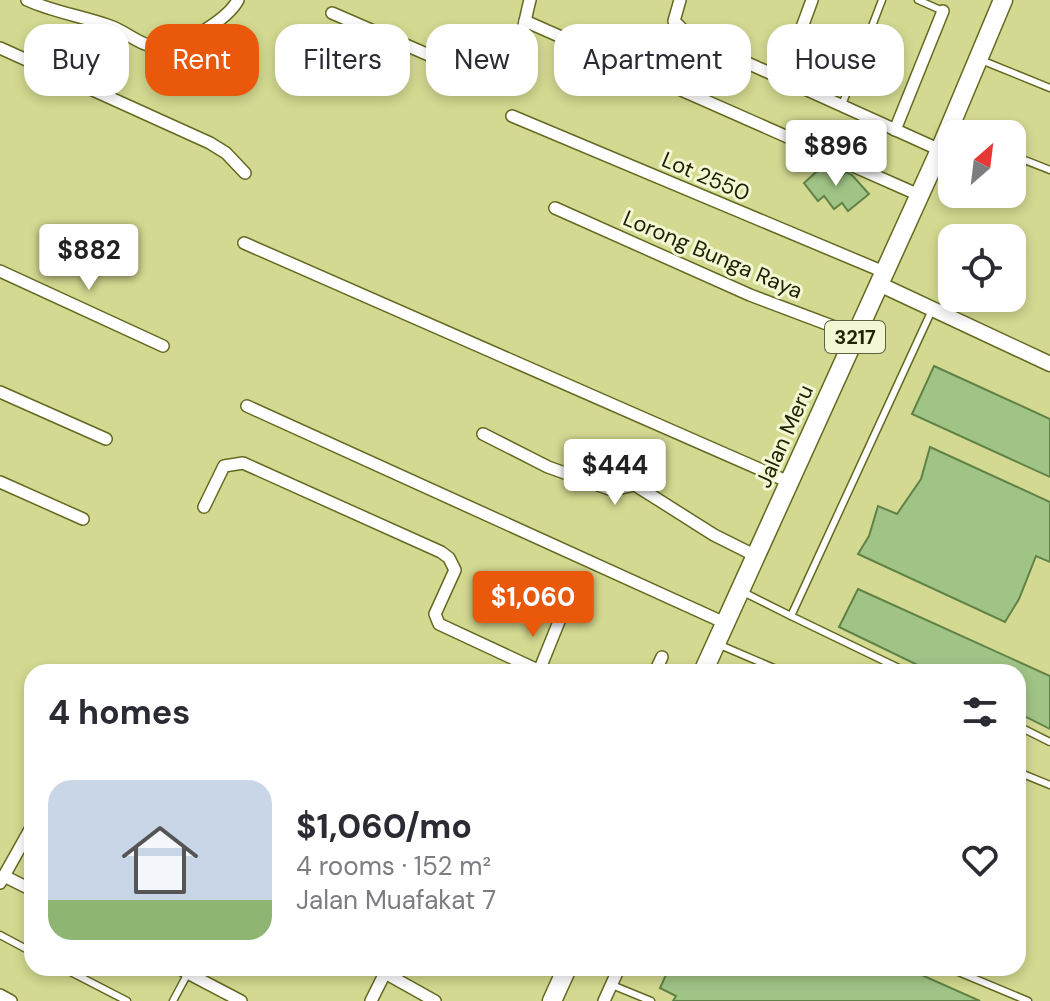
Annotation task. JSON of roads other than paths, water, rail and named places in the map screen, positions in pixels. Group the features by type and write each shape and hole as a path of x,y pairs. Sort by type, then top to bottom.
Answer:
{"main road":[{"name":"Jalan Meru","path":"958,120 978,59 1003,0"},
{"name":"Jalan Meru","path":"707,664 938,154"},
{"path":"558,999 565,976"}],"street":[{"path":"27,0 113,27 141,43 166,47 219,22 232,12 238,0"},
{"path":"332,13 485,82 495,82 503,76 520,43 530,0"},
{"path":"680,0 674,21 681,31 767,71"},
{"path":"803,24 812,0"},
{"path":"895,130 943,11"},
{"path":"525,21 919,195"},
{"path":"0,48 210,143 226,153 245,173"},
{"path":"820,96 938,149"},
{"name":"Lot 2550","path":"512,116 882,278"},
{"name":"Lorong Bunga Raya","path":"555,208 750,295 856,335"},
{"path":"244,243 789,482"},
{"path":"0,271 163,346"},
{"path":"882,278 932,310 1050,364"},
{"path":"0,392 106,439"},
{"path":"247,406 725,623"},
{"path":"483,434 548,467 612,490 635,485 714,535 756,556"},
{"path":"204,507 224,466 243,463 441,552 449,558 455,570 435,620 446,629 525,664"},
{"path":"0,482 83,519"},
{"path":"544,664 560,619"},
{"path":"659,664 662,657"},
{"path":"24,840 2,880 24,887"},
{"path":"194,976 241,1001"},
{"path":"371,1001 379,976"},
{"path":"391,976 435,1001"},
{"path":"604,1001 616,976"},
{"path":"0,995 11,1001"}],"lane":[{"path":"842,106 882,0"},
{"path":"918,0 943,11"},
{"path":"978,59 1050,88"},
{"path":"1026,161 1050,170"},
{"path":"791,616 932,310"},
{"path":"740,591 890,664"},
{"path":"716,643 765,664"},
{"path":"1026,730 1050,742"},
{"path":"1026,775 1050,785"},
{"path":"0,935 24,948"},
{"path":"79,976 127,1001"},
{"path":"173,1001 181,976"},
{"path":"968,976 1028,1001"},
{"path":"612,985 651,1001"}]}
